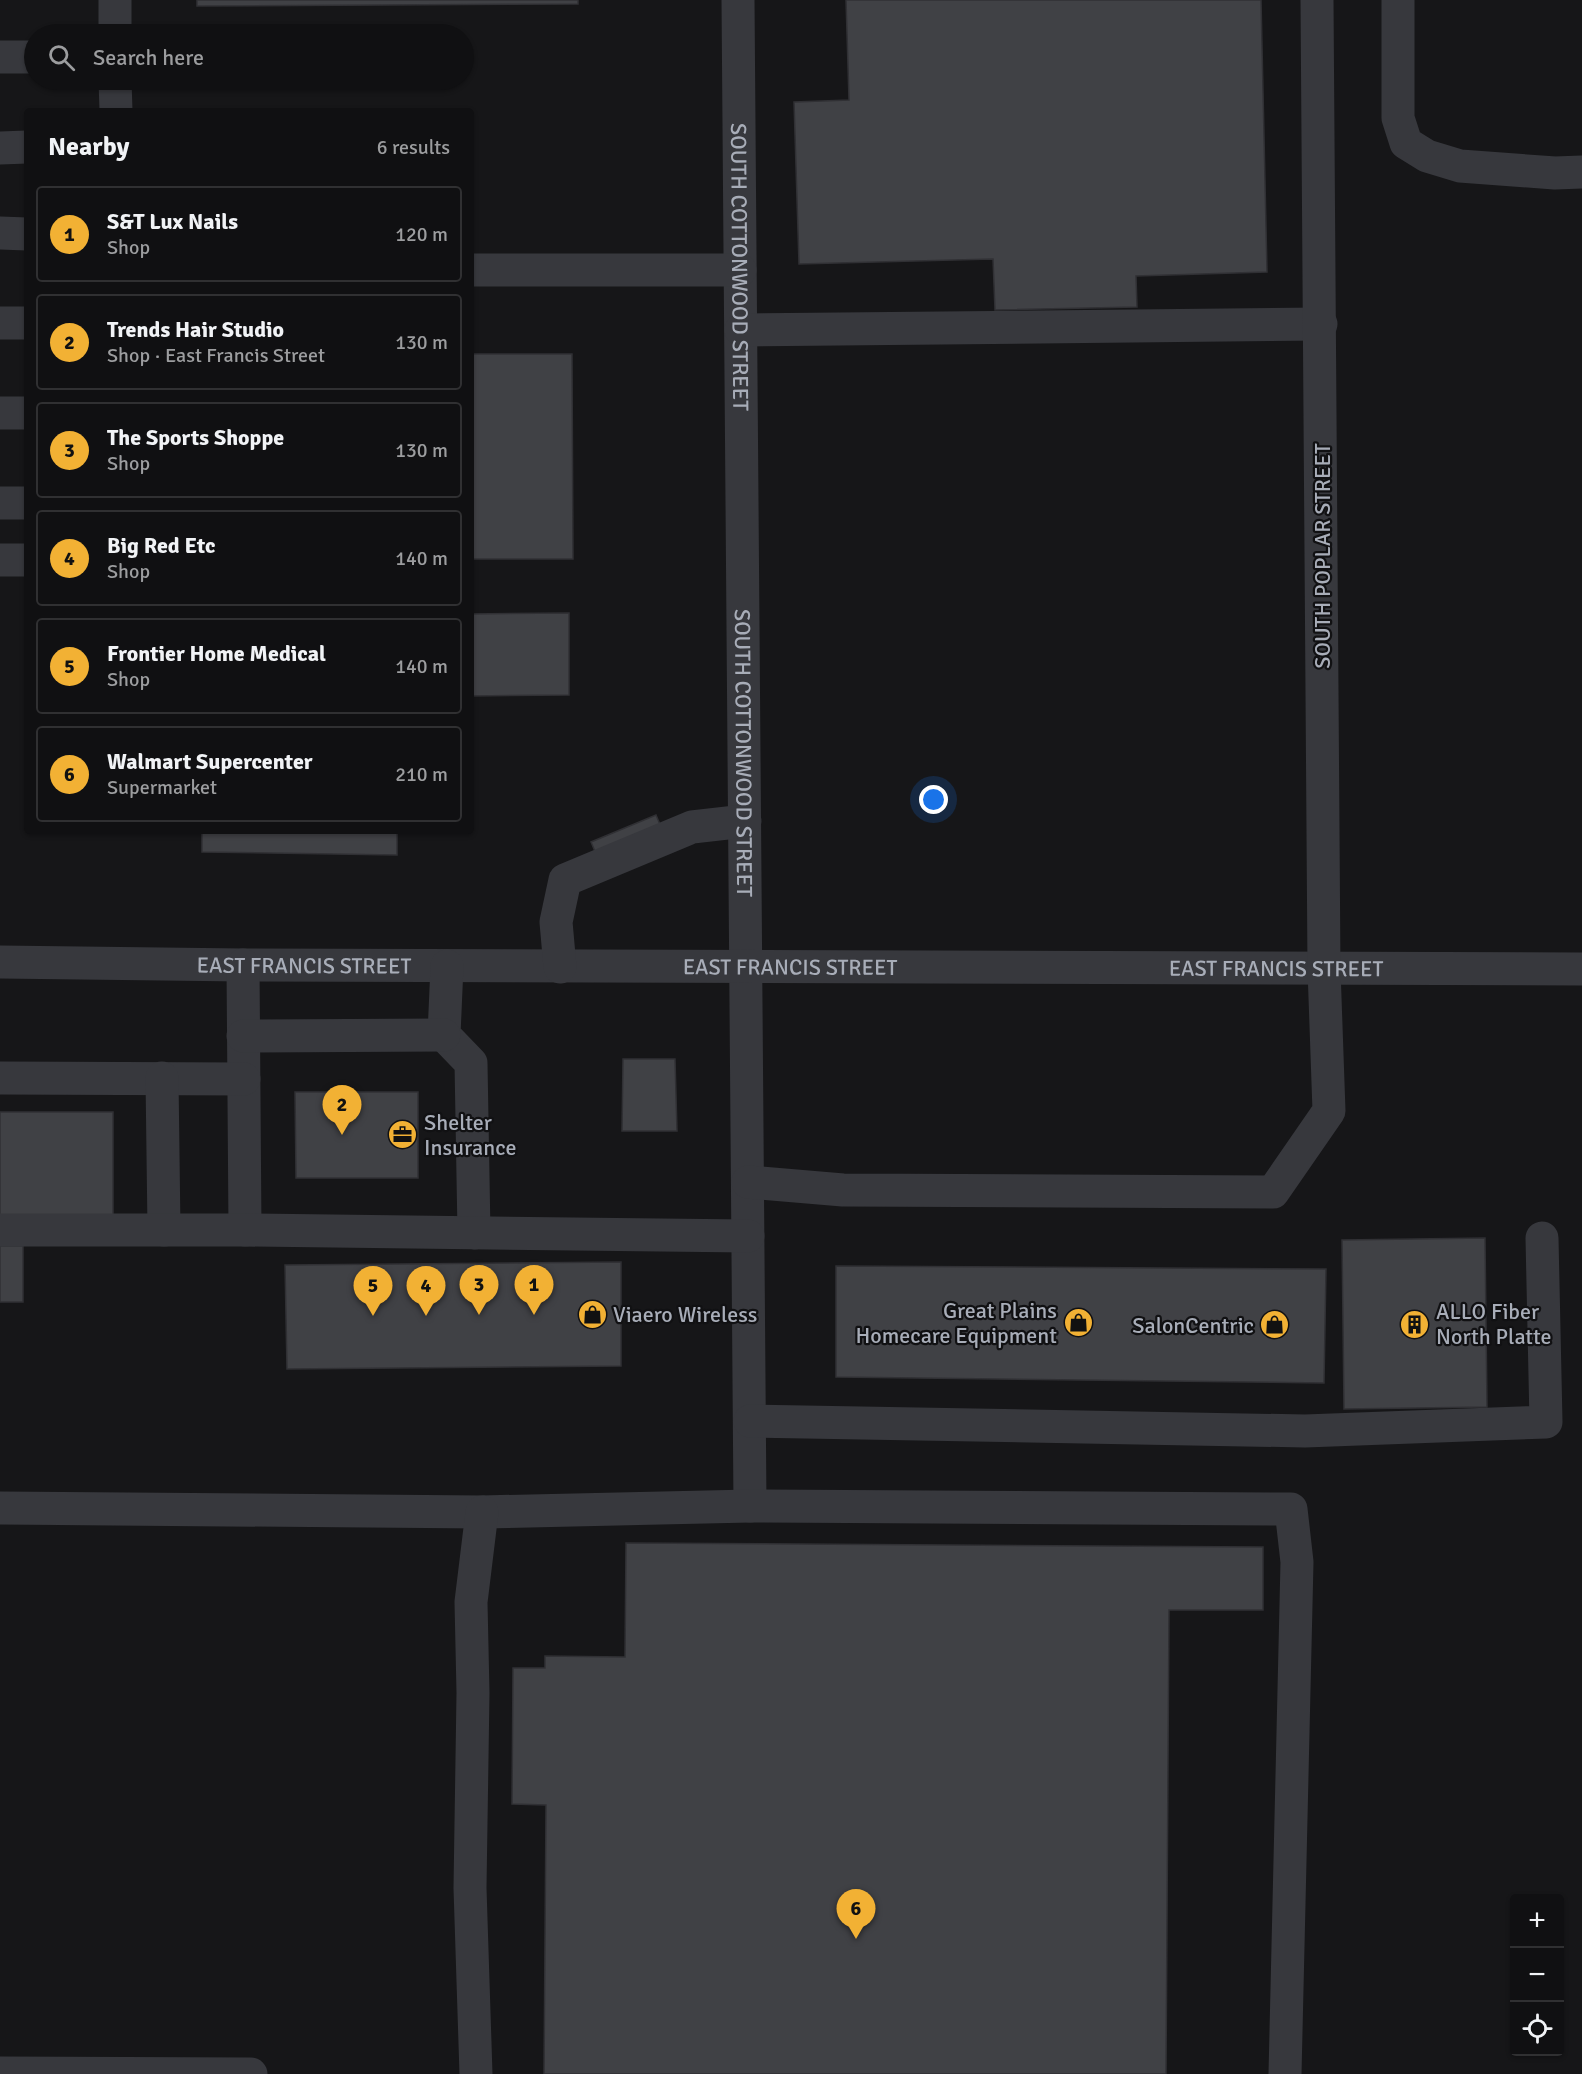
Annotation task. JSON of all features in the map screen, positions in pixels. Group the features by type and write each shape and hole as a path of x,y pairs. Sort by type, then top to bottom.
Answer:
{"street":[{"path":"115,0 115,24"},
{"name":"SOUTH COTTONWOOD STREET","path":"738,0 750,1506"},
{"name":"SOUTH POPLAR STREET","path":"748,1182 843,1190 1273,1192 1329,1111 1324,969 1317,0"},
{"path":"1398,0 1398,118 1406,143 1428,156 1460,166 1582,172"},
{"path":"0,57 24,57"},
{"path":"116,90 116,108"},
{"path":"0,148 24,147"},
{"path":"0,233 24,234"},
{"path":"474,270 740,270"},
{"path":"0,323 24,323"},
{"path":"741,330 1321,324"},
{"path":"0,413 24,413"},
{"path":"0,503 24,503"},
{"path":"0,560 24,560"},
{"path":"560,967 556,922 565,880 692,827 745,820"},
{"name":"EAST FRANCIS STREET","path":"0,962 560,967 1582,969"},
{"path":"243,965 245,1230"},
{"path":"447,966 444,1035 471,1064 474,1233"},
{"path":"243,1036 444,1035"},
{"path":"0,1078 244,1079"},
{"path":"162,1078 164,1230"},
{"path":"0,1230 245,1230 748,1236"},
{"path":"750,1421 1305,1431 1546,1422 1542,1238"},
{"path":"0,1508 482,1512 750,1506 1291,1509 1297,1562 1285,2074"},
{"path":"476,2074 470,1888 473,1752 471,1602 482,1512"},
{"path":"0,2073 251,2074"}],"building":[{"path":"197,0 578,0 578,4 197,6"},
{"path":"846,0 1261,0 1267,272 1136,276 1137,307 995,310 993,259 799,264 794,102 849,100"},
{"path":"474,354 572,354 573,559 474,559"},
{"path":"569,613 569,695 474,696 474,614"},
{"path":"656,815 670,848 605,875 591,842"},
{"path":"202,834 397,834 397,855 202,852"},
{"path":"623,1059 675,1059 677,1131 622,1131"},
{"path":"295,1092 418,1092 418,1178 296,1178"},
{"path":"0,1112 113,1112 113,1215 0,1216"},
{"name":"ALLO Fiber North Platte","path":"1485,1238 1487,1407 1344,1409 1342,1240"},
{"path":"0,1246 23,1246 23,1302 0,1302"},
{"path":"621,1262 621,1366 287,1369 285,1265"},
{"path":"836,1266 1326,1269 1324,1383 836,1377"},
{"path":"626,1543 1263,1547 1263,1610 1169,1610 1166,2074 544,2074 546,1805 512,1804 513,1668 545,1668 545,1656 625,1657"}],"place":[{"name":"Trends Hair Studio","path":"342,1135"},
{"name":"Shelter Insurance","path":"403,1135"},
{"name":"Viaero Wireless","path":"592,1314"},
{"name":"The Sports Shoppe","path":"479,1315"},
{"name":"S&T Lux Nails","path":"534,1315"},
{"name":"Frontier Home Medical","path":"373,1316"},
{"name":"Big Red Etc","path":"426,1316"},
{"name":"Great Plains Homecare Equipment","path":"1078,1323"},
{"name":"ALLO Fiber North Platte","path":"1415,1324"},
{"name":"SalonCentric","path":"1275,1325"},
{"name":"Walmart Supercenter","path":"856,1939"}]}
